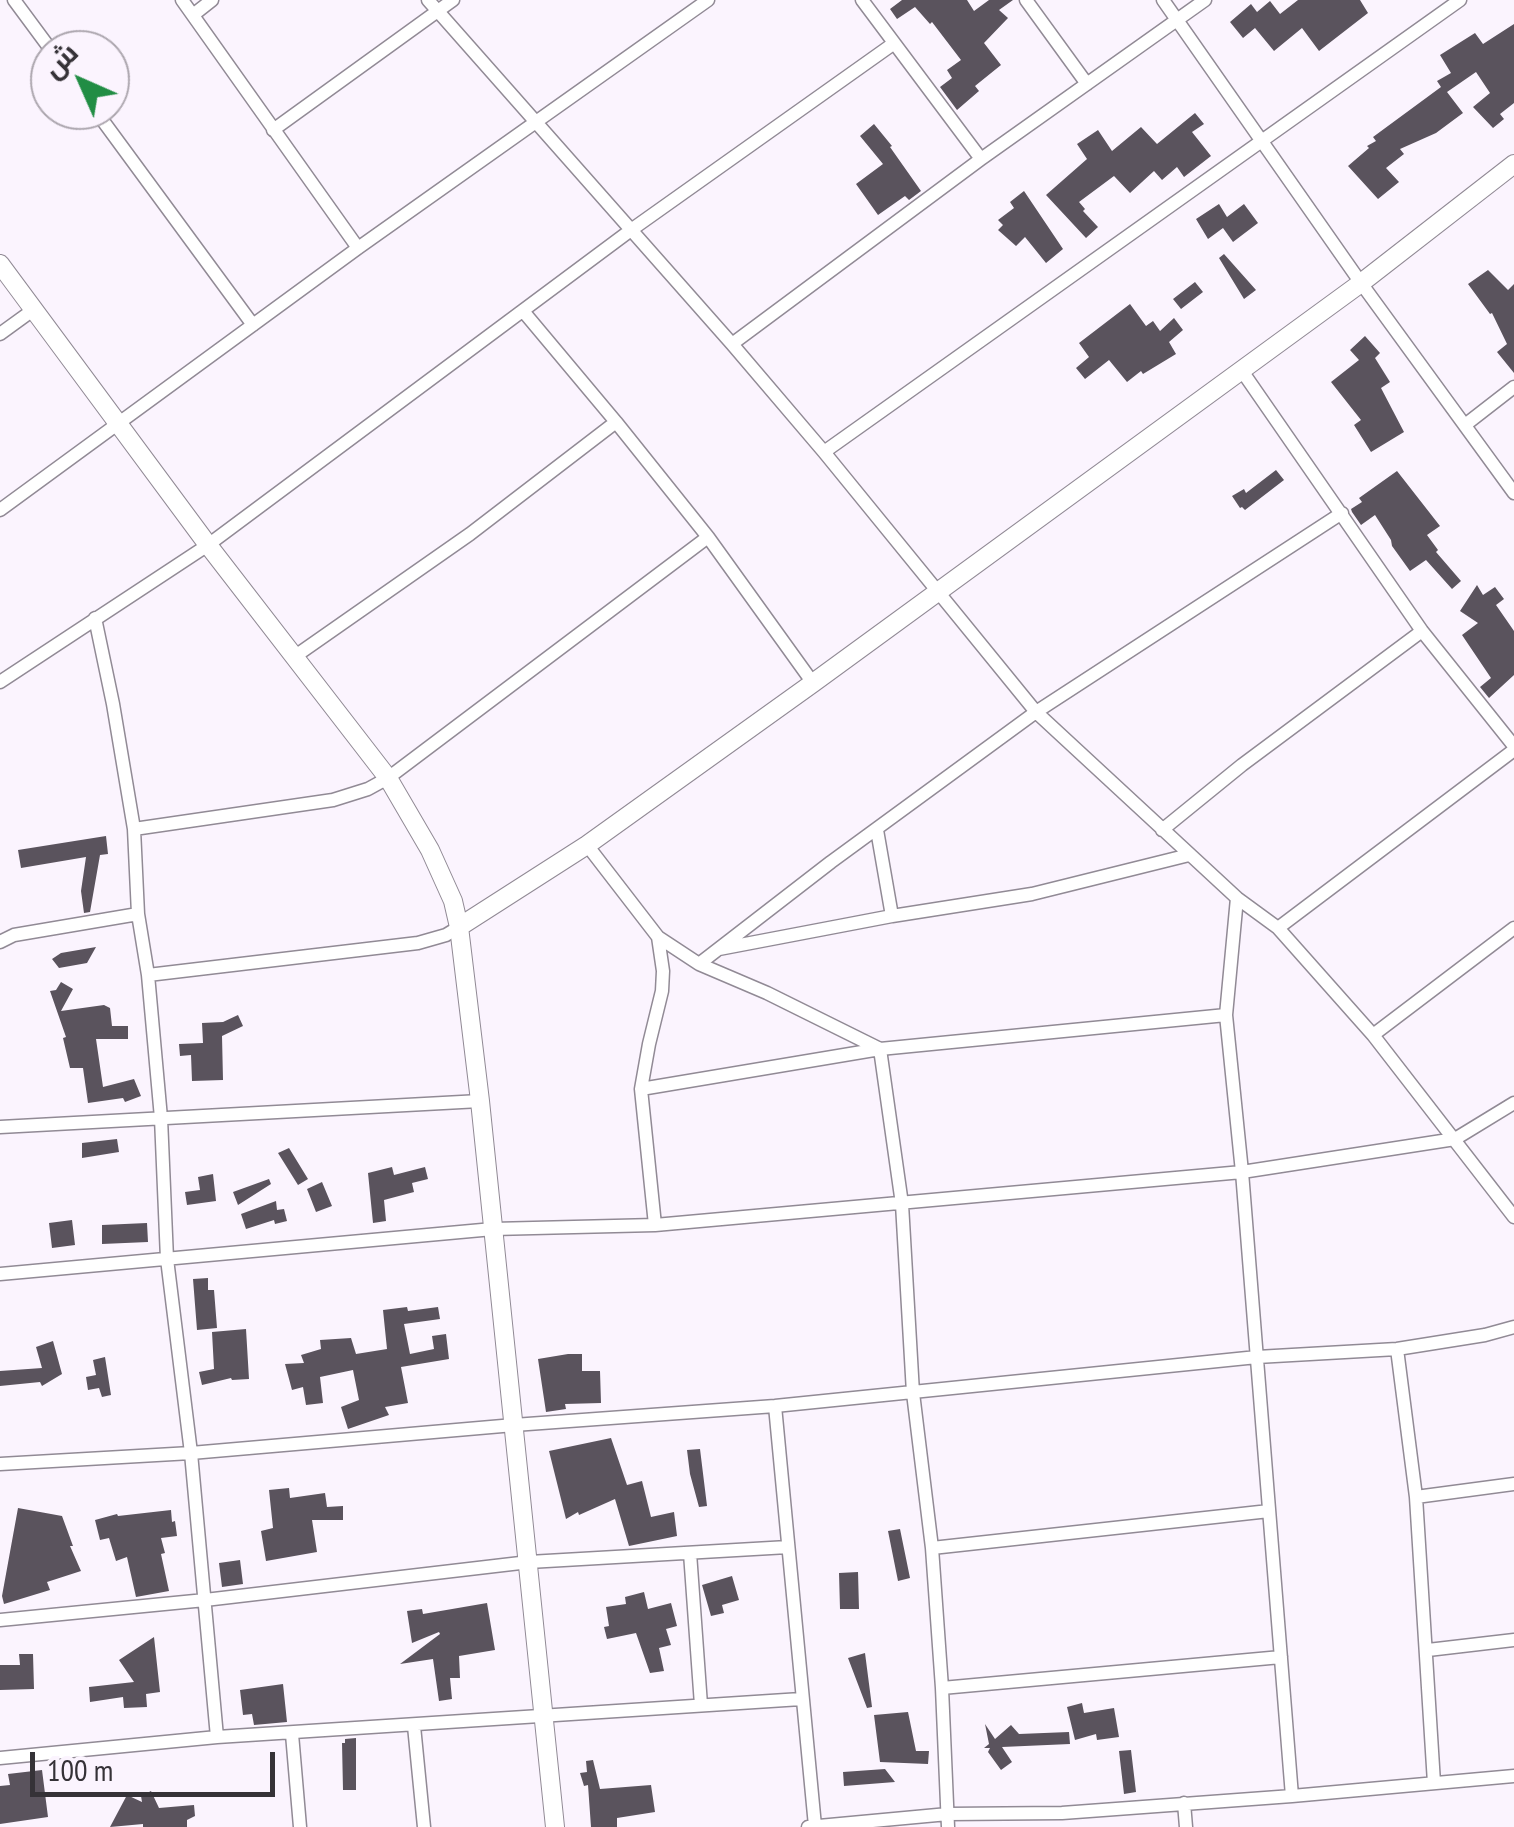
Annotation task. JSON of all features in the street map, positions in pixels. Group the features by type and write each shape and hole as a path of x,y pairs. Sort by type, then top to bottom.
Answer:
{"main road":[{"path":"458,927 588,845 813,683 1362,283 1514,164"},
{"path":"0,264 388,778 453,901 480,1101 555,1827"}],"street":[{"path":"14,0 36,30"},
{"path":"182,0 358,248"},
{"path":"193,14 212,0"},
{"path":"272,130 433,6 453,0"},
{"path":"0,510 358,248 708,0"},
{"path":"862,0 981,160"},
{"path":"1026,0 1087,84"},
{"path":"1163,0 1514,493"},
{"path":"732,344 1206,0"},
{"path":"824,452 1460,0"},
{"path":"433,6 732,344 1036,712 1237,898 1278,928 1373,1035 1514,1217"},
{"path":"0,682 208,544 631,230 894,44"},
{"path":"110,130 253,324"},
{"path":"0,334 33,310"},
{"path":"522,311 708,537 813,683"},
{"path":"1242,371 1422,631 1514,748 1278,928"},
{"path":"1465,425 1514,386"},
{"path":"294,657 470,534 616,422"},
{"path":"699,964 1036,712 1342,513"},
{"path":"134,829 333,800 368,789 388,778 708,537"},
{"path":"95,618 134,829 138,914 148,975 161,1118 168,1258 191,1453 217,1737"},
{"path":"1162,830 1422,631"},
{"path":"877,830 892,916"},
{"path":"588,845 658,938 699,964 880,1048"},
{"path":"717,950 1032,894 1190,856"},
{"path":"1237,898 1226,1015 1292,1796"},
{"path":"0,942 14,935 138,914"},
{"path":"148,975 418,943 458,927"},
{"path":"1373,1035 1514,928"},
{"path":"655,1225 641,1089 662,991 658,938"},
{"path":"641,1089 880,1048 1226,1015"},
{"path":"880,1048 902,1204 913,1393 932,1548 948,1820"},
{"path":"0,1127 480,1101"},
{"path":"0,1274 493,1228 655,1225 1242,1172 1456,1140 1514,1103"},
{"path":"0,1464 191,1453 775,1406 1256,1358 1397,1349 1514,1327"},
{"path":"1397,1349 1416,1496 1434,1782"},
{"path":"775,1406 811,1827 948,1820 1063,1820 1184,1803 1514,1776"},
{"path":"1416,1496 1514,1484"},
{"path":"932,1548 1269,1511"},
{"path":"0,1620 529,1562 788,1547"},
{"path":"690,1553 701,1705"},
{"path":"1428,1650 1514,1640"},
{"path":"942,1688 1281,1657"},
{"path":"0,1758 217,1737 801,1699"},
{"path":"414,1726 424,1827"},
{"path":"292,1734 300,1827"},
{"path":"1184,1803 1186,1827"}],"building":[{"path":"902,0 967,0 974,11 989,0 1013,0 999,10 1008,18 984,43 1001,65 975,86 979,91 957,110 940,87 952,78 947,70 961,60 932,22 915,7 897,19 890,9"},
{"path":"1298,0 1360,0 1368,13 1319,51 1302,28 1274,51 1255,28 1243,38 1230,22 1251,4 1257,12 1270,1 1280,14"},
{"path":"1514,24 1514,103 1500,114 1504,119 1493,128 1473,107 1490,93 1476,72 1447,92 1463,113 1436,133 1400,149 1404,154 1386,168 1399,182 1378,199 1348,166 1376,141 1373,137 1441,87 1437,81 1451,73 1440,55 1475,33 1483,44"},
{"path":"1195,113 1204,124 1192,132 1211,156 1184,177 1177,167 1162,180 1154,171 1130,193 1114,176 1079,202 1098,227 1086,238 1046,195 1087,159 1077,144 1098,130 1112,151 1141,127 1157,144"},
{"path":"874,124 921,191 909,200 905,196 878,215 856,184 883,164 860,136"},
{"path":"1024,191 1063,249 1046,263 1025,237 1016,246 998,230 1003,225 998,220 1014,208 1010,202"},
{"path":"1219,204 1227,217 1244,204 1258,223 1233,242 1223,228 1208,239 1196,219"},
{"path":"1224,254 1256,290 1244,299 1219,258"},
{"path":"1488,270 1508,290 1514,284 1514,373 1497,352 1507,344 1492,313 1468,284"},
{"path":"1195,282 1203,292 1181,309 1173,299"},
{"path":"1130,304 1146,326 1153,321 1160,331 1174,318 1183,330 1169,342 1176,354 1127,382 1109,360 1085,379 1076,368 1089,357 1079,343"},
{"path":"1365,336 1380,353 1375,358 1390,382 1381,388 1404,432 1371,452 1354,425 1361,420 1331,382 1359,360 1350,350"},
{"path":"1276,470 1284,480 1245,510 1240,508 1232,496 1244,489 1246,493"},
{"path":"1397,471 1440,526 1427,535 1461,581 1452,589 1426,560 1410,571 1375,515 1361,525 1352,512 1362,502 1359,498"},
{"path":"1477,585 1483,595 1495,587 1504,599 1496,605 1514,631 1514,675 1489,698 1480,687 1491,678 1462,635 1478,623 1460,611"},
{"path":"106,836 108,854 100,855 90,912 84,913 81,891 86,857 21,868 18,850"},
{"path":"96,947 87,963 59,968 52,959 61,953"},
{"path":"61,982 73,989 61,1011 104,1005 110,1008 112,1026 128,1026 128,1039 96,1039 103,1087 134,1079 141,1096 125,1102 123,1098 88,1103 83,1068 70,1068 63,1038 66,1037 50,991 56,990"},
{"path":"238,1015 243,1026 222,1036 223,1080 192,1081 191,1055 180,1056 179,1044 203,1043 202,1023 223,1022"},
{"path":"117,1139 119,1152 82,1158 82,1143"},
{"path":"289,1148 308,1179 298,1185 278,1153"},
{"path":"392,1167 394,1175 425,1167 428,1179 412,1183 414,1192 384,1200 386,1221 373,1223 368,1173"},
{"path":"213,1174 216,1201 187,1205 185,1192 200,1190 198,1177"},
{"path":"269,1179 271,1184 238,1205 233,1192"},
{"path":"322,1182 332,1206 316,1212 307,1189"},
{"path":"276,1201 277,1210 284,1209 287,1221 275,1224 274,1220 246,1229 241,1214"},
{"path":"72,1220 75,1245 52,1248 49,1223"},
{"path":"147,1223 148,1242 102,1244 102,1225"},
{"path":"208,1278 208,1290 214,1290 217,1328 197,1330 193,1279"},
{"path":"407,1307 408,1311 438,1307 440,1319 404,1324 410,1354 434,1349 432,1336 446,1334 449,1359 401,1367 408,1403 385,1407 389,1415 348,1429 341,1407 359,1400 353,1370 320,1377 323,1403 306,1405 303,1387 292,1390 285,1364 304,1363 301,1355 321,1349 320,1340 351,1338 356,1354 387,1349 383,1310"},
{"path":"246,1329 249,1379 231,1378 202,1385 199,1372 214,1369 212,1332"},
{"path":"53,1341 62,1374 42,1386 40,1382 0,1386 0,1371 42,1368 36,1347"},
{"path":"582,1354 582,1371 600,1371 601,1403 565,1404 566,1409 546,1412 538,1359"},
{"path":"105,1357 111,1395 102,1397 99,1388 88,1390 86,1377 96,1375 93,1360"},
{"path":"611,1438 627,1485 642,1481 651,1517 674,1512 677,1536 629,1546 615,1499 566,1519 549,1451"},
{"path":"700,1449 707,1506 699,1507 687,1450"},
{"path":"289,1488 290,1498 325,1493 327,1507 343,1506 343,1520 312,1520 317,1552 266,1561 261,1531 273,1528 269,1490"},
{"path":"18,1508 62,1516 81,1571 47,1582 50,1590 4,1604 2,1596"},
{"path":"171,1510 177,1536 161,1538 169,1591 136,1597 127,1557 116,1561 109,1538 100,1540 95,1520 117,1514"},
{"path":"900,1529 910,1578 898,1581 888,1531"},
{"path":"240,1560 243,1584 222,1587 219,1563"},
{"path":"858,1572 859,1609 840,1609 839,1573"},
{"path":"732,1576 739,1600 722,1605 724,1613 711,1616 702,1585"},
{"path":"644,1592 648,1609 671,1603 677,1626 666,1629 671,1645 659,1648 664,1671 650,1673 636,1633 607,1639 606,1607 626,1604 625,1597"},
{"path":"487,1603 495,1650 459,1656 460,1678 450,1678 452,1699 439,1701 433,1659 400,1664 440,1634 412,1643 407,1611 422,1609 423,1614"},
{"path":"154,1637 160,1692 146,1694 147,1707 124,1708 123,1697 90,1702 89,1687 134,1682 119,1660"},
{"path":"865,1653 872,1707 867,1708 848,1658"},
{"path":"19,1654 33,1654 34,1689 0,1690 0,1665 20,1665"},
{"path":"283,1684 287,1722 254,1725 252,1714 243,1715 240,1690"},
{"path":"1082,1703 1084,1713 1114,1708 1119,1737 1097,1740 1096,1734 1075,1740 1067,1707"},
{"path":"908,1712 916,1751 929,1751 928,1764 880,1762 874,1715"},
{"path":"985,1724 995,1739 1011,1725 1019,1734 1069,1732 1070,1744 1002,1747 1012,1762 1001,1770 988,1752 990,1748 984,1748 989,1744"},
{"path":"356,1738 356,1790 343,1790 342,1743"},
{"path":"1131,1750 1136,1792 1124,1794 1119,1751"},
{"path":"593,1760 600,1789 651,1785 655,1812 617,1818 617,1827 591,1827 588,1785 584,1786 580,1773 587,1772 586,1761"},
{"path":"885,1769 895,1782 844,1786 843,1772"},
{"path":"42,1770 48,1817 0,1824 0,1786 10,1785 8,1774"},
{"path":"151,1791 159,1808 194,1805 195,1816 187,1820 187,1827 110,1827 127,1795 142,1802 141,1796"}]}
